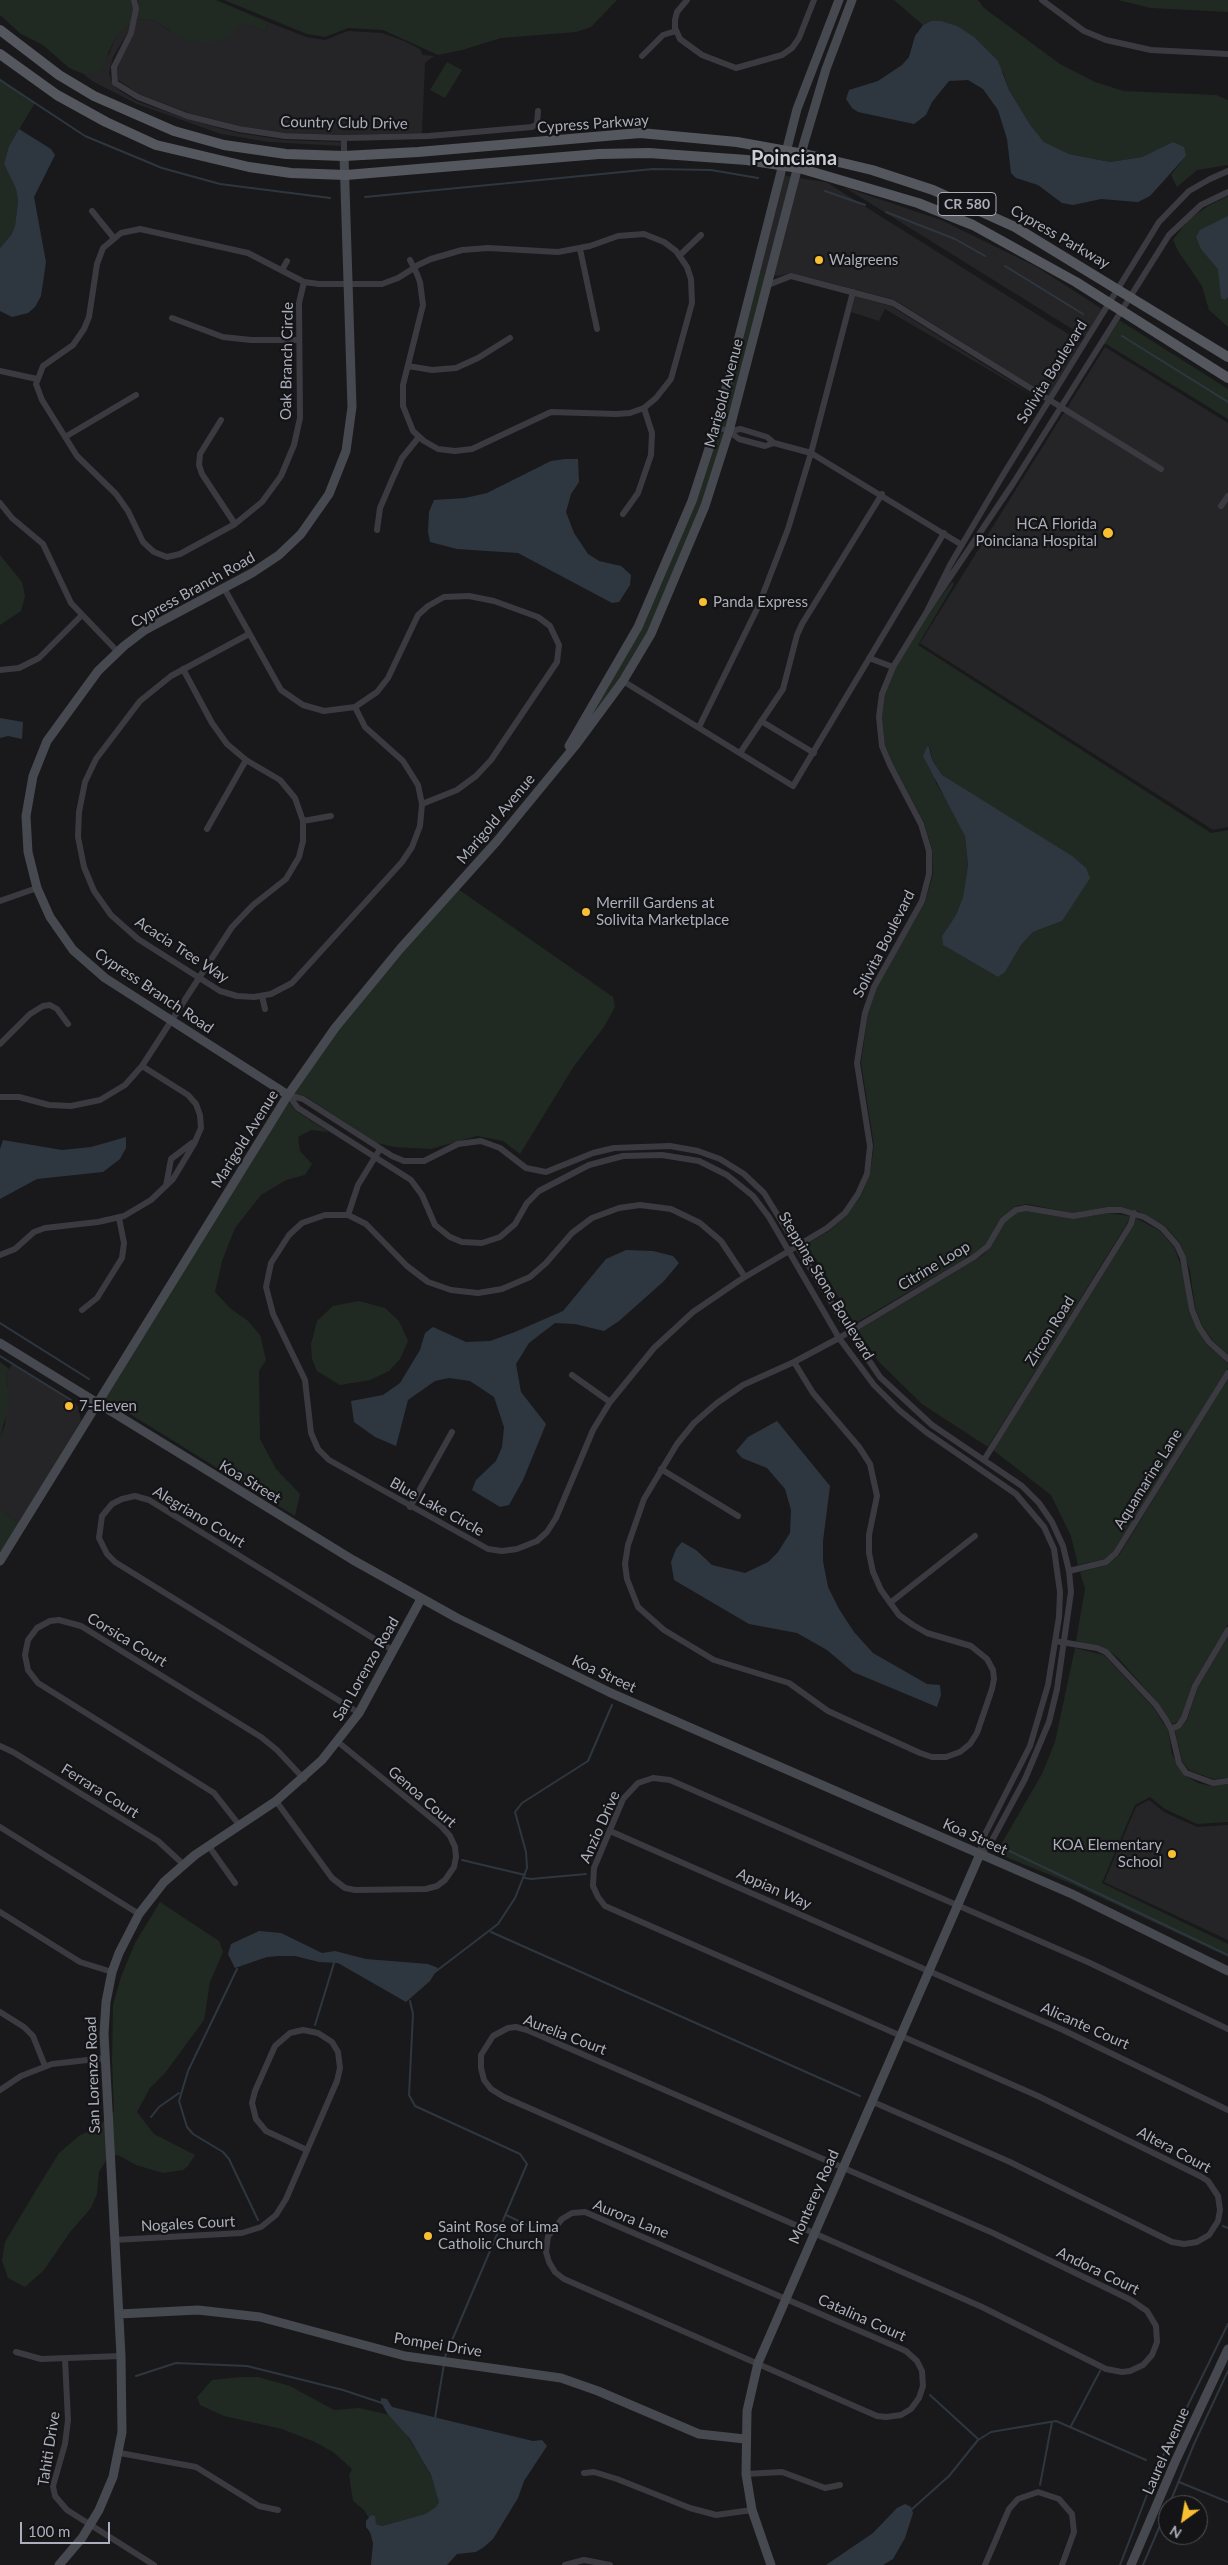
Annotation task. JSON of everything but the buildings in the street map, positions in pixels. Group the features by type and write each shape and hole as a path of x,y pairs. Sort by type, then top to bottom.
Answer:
{"main road":[{"name":"Marigold Avenue","path":"560,764 610,679 662,576 692,501 716,427 797,109 839,0"},
{"name":"Marigold Avenue","path":"0,1561 288,1095 347,1011 497,842 592,726 652,634 705,506 729,431 826,69 852,0"},
{"name":"Cypress Parkway","path":"0,30 59,74 94,96 174,131 224,145 286,154 344,156 418,152 640,133 737,142 872,170 968,204 1041,241 1228,356"},
{"name":"Cypress Parkway","path":"0,54 57,95 106,122 156,145 249,167 291,173 346,175 599,154 700,155 799,168 918,203 973,225 1029,254 1228,378"},
{"name":"Cypress Branch Road","path":"288,1095 105,978 84,961 57,929 37,888 28,852 26,827 28,801 35,770 47,742 90,679 117,652 145,630 260,569 288,548 317,514 332,487 346,451 351,420 349,284 344,156"},
{"name":"Koa Street","path":"0,1344 329,1546 421,1599 518,1649 609,1692 1070,1893 1228,1971"},
{"name":"San Lorenzo Road","path":"59,2565 91,2525 110,2488 120,2453 124,2412 105,2058 104,2019 112,1972 128,1932 139,1914 164,1882 183,1864 208,1845 240,1826 304,1779 338,1742 359,1713 421,1599"},
{"name":"Monterey Road","path":"771,2565 752,2510 746,2474 745,2439 747,2411 758,2363 980,1854"},
{"name":"Pompei Drive","path":"119,2314 198,2310 249,2315 396,2354 566,2379 699,2434 745,2439"},
{"name":"Laurel Avenue","path":"1131,2565 1174,2462 1228,2349"}],"street":[{"name":"Country Club Drive","path":"134,0 136,9 131,33 114,67 115,83 138,97 187,116 239,129 286,136 344,138 429,136 532,127 537,124 538,111"},
{"path":"687,0 676,16 676,31 683,42 702,54 730,67 743,67 782,55 792,48 799,38 814,0"},
{"path":"1042,0 1084,31 1106,40 1151,50 1228,54"},
{"path":"642,56 663,35 676,31"},
{"path":"344,138 344,156"},
{"name":"Solivita Boulevard","path":"798,1246 827,1228 845,1213 858,1194 867,1174 870,1146 857,1063 865,1013 874,987 922,901 929,874 929,851 921,824 893,772 882,746 879,717 881,702 893,667 926,613 962,545 1167,211 1196,187 1228,172"},
{"name":"Solivita Boulevard","path":"926,613 958,568 1160,247 1178,224 1200,206 1228,192"},
{"path":"0,371 37,379 47,362 73,345 84,329 89,317 99,259 103,248 113,237 92,211"},
{"name":"Oak Branch Circle","path":"113,237 132,230 145,230 248,254 304,282 349,284 390,282 414,268 447,253 470,248 548,252 580,249 618,236 639,234 664,242 680,255"},
{"path":"410,260 420,282 423,305 402,392 403,406 409,423 419,437 438,449 464,450 481,445 552,412 630,413 644,408 662,393 671,378 692,303 691,279 680,255 700,235"},
{"path":"580,249 597,329"},
{"path":"282,270 287,261"},
{"path":"768,285 791,276 893,303 1161,469"},
{"name":"Oak Branch Circle","path":"37,379 39,395 65,437 80,460 120,500 143,542 154,552 167,557 180,554 235,524 267,496 282,476 291,454 300,418 299,303 304,282"},
{"path":"699,727 758,607 788,529 811,453 853,292"},
{"path":"172,318 223,337 251,340 299,340"},
{"path":"408,366 432,370 456,368 478,358 510,338"},
{"path":"65,437 136,394"},
{"path":"623,514 638,493 651,455 652,433 644,408"},
{"path":"221,420 200,454 199,465 202,474 235,524"},
{"path":"716,427 729,431 739,439 765,446 774,443"},
{"path":"729,431 741,429 767,436 774,443 811,453 882,494 962,545"},
{"path":"377,530 380,508 395,473 402,458 419,437"},
{"path":"740,753 783,689 797,635 802,624 882,494"},
{"path":"1221,506 1228,496"},
{"path":"0,504 12,518 43,544 68,598 117,652"},
{"path":"623,681 793,786 944,533"},
{"path":"224,588 276,684 303,706 324,711 355,707 372,696 384,684 415,620 422,610 440,599 457,596 494,601 527,612 550,626 559,645 557,662 491,760 476,776 457,790 422,804"},
{"path":"0,670 19,668 39,658 82,615"},
{"name":"Acacia Tree Way","path":"249,634 162,681 140,701 100,752 83,790 78,829 81,854 89,880 111,915 138,939 199,978 229,994 245,997 262,996 284,988 297,978 402,862 412,847 420,826 422,804 418,785 409,769 365,727 355,707"},
{"path":"869,658 893,667"},
{"path":"0,1097 19,1097 56,1106 86,1104 107,1097 119,1090 142,1066 237,921 253,905 282,882 292,871 301,852 303,821 294,798 285,785 273,775 246,760 228,744 216,729 183,669"},
{"path":"762,721 814,753"},
{"path":"207,829 246,760"},
{"path":"303,821 331,816"},
{"path":"0,901 37,888"},
{"path":"262,996 265,1010"},
{"path":"0,1044 23,1020 43,1006 50,1005 57,1009 68,1024"},
{"path":"4,1257 34,1232 45,1228 119,1218 145,1205 164,1189 178,1173 197,1138 201,1121 199,1110 192,1099 142,1066"},
{"name":"Stepping Stone Boulevard","path":"288,1095 303,1099 398,1159 414,1162 432,1159 463,1143 486,1142 504,1150 522,1166 541,1172 555,1170 592,1153 621,1147 660,1145 688,1148 726,1162 754,1183 772,1204 868,1361 905,1401 932,1425 1022,1486 1039,1503 1056,1530 1069,1571 1071,1592 1057,1688 1039,1749 988,1846 980,1854"},
{"name":"Stepping Stone Boulevard","path":"288,1095 298,1108 415,1185 432,1220 440,1230 456,1240 474,1243 487,1242 505,1234 515,1224 534,1195 589,1165 630,1156 662,1155 690,1159 720,1171 747,1190 764,1210 840,1338 874,1385 899,1410 954,1452 1016,1494 1032,1510 1044,1528 1054,1549 1059,1571 1060,1592 1048,1685 1030,1746 982,1840 980,1854"},
{"path":"164,1189 168,1182 168,1168 171,1159 197,1138"},
{"path":"348,1215 358,1185 380,1149"},
{"name":"Blue Lake Circle","path":"745,1277 721,1241 700,1223 672,1209 640,1205 610,1211 585,1222 572,1233 540,1268 517,1284 487,1292 460,1292 443,1288 421,1278 400,1260 372,1228 348,1215 332,1213 317,1216 295,1228 271,1263 266,1278 266,1296 305,1380 309,1428 318,1449 335,1465 488,1549 510,1551 531,1544 552,1525 583,1449 610,1402 648,1355 693,1312 745,1277 798,1246"},
{"name":"Citrine Loop","path":"794,1362 813,1393 870,1464 877,1496 869,1535 869,1553 873,1572 890,1603 899,1615 927,1633 971,1646 980,1651 992,1670 994,1679 992,1689 976,1733 970,1744 960,1752 946,1757 932,1757 920,1753 828,1711 789,1684 714,1660 692,1648 644,1614 634,1600 628,1586 625,1572 626,1555 640,1508 661,1469 694,1423 717,1402 743,1384 794,1362 840,1338 982,1252 988,1246 1003,1220 1016,1210 1026,1208 1073,1216 1108,1210 1134,1214 1158,1224 1177,1245 1187,1272 1190,1302 1199,1327 1209,1342 1228,1359"},
{"name":"Zircon Road","path":"984,1460 1131,1224 1134,1214"},
{"path":"82,1310 97,1298 122,1258 124,1243 119,1218"},
{"name":"Aquamarine Lane","path":"1069,1571 1106,1562 1116,1553 1228,1374"},
{"path":"572,1376 610,1402"},
{"path":"410,1507 452,1432"},
{"path":"661,1469 738,1516"},
{"name":"Alegriano Court","path":"359,1713 112,1560 103,1549 99,1538 102,1516 112,1504 122,1499 135,1496 149,1500 394,1651"},
{"path":"890,1603 975,1536"},
{"name":"Corsica Court","path":"240,1826 214,1793 35,1679 28,1670 25,1655 28,1640 37,1628 50,1621 59,1620 80,1626 256,1734 277,1750 304,1779"},
{"path":"1171,1729 1178,1726 1184,1718 1195,1686 1228,1630"},
{"path":"1055,1640 1106,1652 1156,1705 1171,1729 1175,1753 1186,1773 1212,1783 1228,1781"},
{"name":"Genoa Court","path":"276,1801 332,1878 345,1888 355,1890 426,1889 437,1886 445,1880 454,1867 456,1857 456,1846 450,1836 441,1826 338,1742"},
{"name":"Ferrara Court","path":"0,1746 13,1752 158,1841 183,1864"},
{"name":"Anzio Drive","path":"900,2036 605,1906 595,1892 594,1868 623,1799 632,1788 645,1779 665,1778 957,1905"},
{"path":"0,1827 139,1914"},
{"name":"Appian Way","path":"610,1831 928,1970"},
{"path":"208,1845 235,1883"},
{"path":"957,1905 1106,1971 1228,2029"},
{"path":"0,1912 80,1962 112,1972"},
{"name":"Alicante Court","path":"928,1970 1112,2052 1228,2110"},
{"path":"0,2012 24,2027 33,2036 45,2066"},
{"name":"Aurelia Court","path":"814,2232 496,2093 487,2084 482,2074 480,2061 482,2051 490,2039 502,2030 512,2028 527,2030 843,2167"},
{"name":"Nogales Court","path":"114,2240 236,2234 254,2230 272,2219 282,2207 307,2150 337,2081 340,2064 338,2052 328,2039 318,2032 303,2030 290,2033 275,2046 255,2091 252,2103 256,2119 266,2131 307,2150"},
{"name":"Altera Court","path":"871,2101 1010,2162 1172,2242 1184,2244 1197,2242 1209,2235 1217,2225 1220,2214 1218,2196 1214,2188 1200,2176 1038,2096 900,2036"},
{"path":"0,2090 21,2076 58,2062 105,2058"},
{"name":"Andora Court","path":"814,2232 982,2307 1106,2369 1122,2372 1135,2370 1146,2363 1154,2350 1158,2336 1156,2326 1147,2311 1138,2304 993,2233 843,2167"},
{"name":"Aurora Lane","path":"758,2363 564,2279 555,2272 549,2262 546,2252 548,2236 557,2222 566,2216 579,2212 591,2214 785,2298"},
{"name":"Catalina Court","path":"758,2363 881,2417 904,2414 914,2406 921,2394 922,2371 910,2353 785,2298"},
{"path":"16,2352 37,2359 121,2356"},
{"name":"Tahiti Drive","path":"65,2359 67,2428 53,2489 62,2507 154,2565"},
{"path":"120,2453 196,2467 259,2506 278,2510"},
{"path":"584,2472 594,2472 617,2479 690,2508 716,2515 752,2510"},
{"path":"746,2474 782,2472 825,2488 840,2485"},
{"path":"985,2565 1008,2509 1024,2496 1038,2492 1059,2499 1072,2514 1074,2532 1062,2565"},
{"path":"565,2565 584,2560 610,2565"}],"shaded area":[{"path":"0,0 131,0 133,9 130,24 116,36 101,69 86,75 69,68 43,45 21,34 0,15"},
{"path":"138,0 216,0 268,22 266,31 250,25 241,25 222,40 211,43 188,41 152,20 137,19"},
{"path":"224,0 617,0 591,27 576,32 501,38 438,55 383,30 348,28 325,37 307,34"},
{"path":"894,0 978,0 984,8 1060,64 1095,82 1124,91 1216,95 1228,100 1228,165 1197,170 1177,187 1171,175 1186,156 1174,142 1142,157 1110,162 1069,154 1044,142 1031,126 1009,90 1003,72 931,21 923,25"},
{"path":"1118,0 1228,0 1228,12 1151,8"},
{"path":"137,19 152,20 170,31 232,31 241,25 250,25 266,31 268,22 306,37 325,40 348,31 382,33 404,41 420,49 423,55 434,56 425,63 422,133 348,135 286,133 240,126 189,113 139,94 118,80 117,67"},
{"path":"931,21 941,21 957,26 974,37 998,61 1009,90 1031,126 1044,142 1069,154 1110,162 1142,157 1173,142 1184,147 1186,156 1150,196 1138,202 1101,199 1073,205 1062,203 1038,185 1016,178 1011,173 1007,139 998,110 983,89 968,80 949,81 932,102 926,115 914,124 858,112 852,108 846,99 849,90 878,81 902,65 909,57 915,36 923,25"},
{"path":"130,24 128,32 113,57 109,73 113,85 136,101 186,119 238,133 285,140 341,142 341,146 269,142 221,134 137,104 92,81 82,73 86,75 109,54 116,36"},
{"path":"447,62 462,70 445,98 430,90"},
{"path":"0,78 35,103 9,146 4,164 16,189 18,201 15,226 11,235 0,248"},
{"path":"19,129 51,149 55,155 34,197 46,262 41,296 35,307 28,313 12,317 0,311 0,248 11,235 15,226 18,201 16,189 4,164 9,146"},
{"path":"784,175 793,177 767,273 759,271"},
{"path":"799,178 826,182 1081,342 1048,396 895,300 792,273 778,276 773,275"},
{"path":"844,187 941,220 1037,267 1102,309 1085,337"},
{"path":"1228,196 1228,327 1209,310 1202,286 1178,251 1173,240 1188,220 1208,206"},
{"path":"1228,216 1228,297 1225,300 1221,298 1218,269 1201,249 1196,237 1200,230"},
{"path":"759,271 767,273 727,427 720,425"},
{"path":"855,296 891,306 1044,402 885,309 879,321 851,312"},
{"path":"1119,320 1228,389 1228,419 1106,344 1103,345"},
{"name":"HCA Florida Poinciana Hospital","path":"1105,347 1228,423 1228,827 1213,830 920,643"},
{"path":"717,431 725,433 702,505 649,633 621,680 588,722 640,629 663,580 695,502"},
{"path":"578,459 579,482 571,494 566,512 574,533 588,554 599,561 621,566 631,575 630,585 619,602 612,603 518,553 457,549 430,542 428,532 429,512 434,500 465,498 487,493 551,461"},
{"path":"0,555 22,582 25,596 21,611 0,625"},
{"path":"952,582 954,584 918,645 1211,833 1228,830 1228,1355 1212,1340 1202,1325 1195,1308 1190,1271 1180,1243 1164,1225 1138,1211 1108,1207 1073,1213 1027,1204 1016,1206 1001,1217 986,1244 973,1254 854,1324 819,1263 805,1245 829,1231 847,1215 861,1196 870,1174 874,1145 861,1063 868,1013 876,988 925,902 933,874 932,850 924,822 885,745 882,717 885,695 895,668 928,615","holes":["927,747 930,747 932,760 942,775 963,789 1062,921 1033,932 1021,945 1005,972 998,977 943,945 942,936 956,915 963,897 968,865 965,836 953,810 936,783"]},
{"path":"0,718 23,722 22,739 8,736 0,738"},
{"path":"927,747 929,747 932,760 942,775 1072,856 1086,868 1090,878 1062,921 1033,932 1021,945 1005,972 998,977 943,945 942,936 956,915 963,897 968,865 965,836 923,756"},
{"path":"458,889 613,997 615,1007 604,1027 574,1066 520,1154 503,1141 477,1136 431,1149 394,1147 377,1143 305,1096 293,1093 350,1013"},
{"path":"288,1101 296,1111 329,1132 311,1130 298,1137 300,1151 312,1164 305,1175 286,1180 261,1195 235,1228 222,1261 215,1292 231,1309 247,1320 260,1335 266,1360 259,1371 260,1439 276,1469 300,1494 295,1516 104,1398"},
{"path":"126,1137 126,1148 120,1159 103,1172 37,1179 0,1199 0,1149 3,1140 62,1150 91,1147"},
{"path":"1026,1211 1072,1219 1108,1213 1130,1216 988,1447 922,1404 879,1362 858,1330 983,1255 991,1247 1005,1222 1017,1213"},
{"path":"1136,1218 1160,1231 1174,1247 1184,1273 1189,1311 1197,1329 1207,1345 1228,1363 1228,1368 1114,1551 1105,1559 1078,1565 1071,1536 1051,1495 993,1450 1134,1225"},
{"path":"626,1250 653,1251 673,1256 679,1263 664,1281 619,1321 604,1331 575,1324 555,1323 529,1343 516,1364 521,1392 546,1424 523,1480 509,1505 500,1507 472,1490 476,1480 496,1461 502,1447 504,1427 494,1397 470,1381 449,1378 435,1381 408,1400 396,1446 375,1437 354,1422 351,1401 383,1395 400,1383 420,1350 425,1333 433,1327 466,1342 490,1341 515,1332 563,1311 606,1259"},
{"path":"359,1301 385,1308 399,1321 408,1341 400,1359 389,1371 370,1380 340,1385 317,1371 312,1359 311,1344 317,1321 333,1306"},
{"path":"0,1362 9,1369 6,1374 10,1402 0,1437"},
{"path":"12,1364 68,1397 78,1406 81,1421 19,1524 0,1508 0,1437 5,1425 8,1387 6,1374"},
{"path":"1228,1379 1228,1624 1192,1685 1182,1717 1173,1725 1158,1703 1119,1659 1098,1645 1076,1641 1085,1589 1080,1572 1107,1565 1119,1555"},
{"path":"777,1421 830,1486 823,1541 823,1561 828,1587 839,1609 854,1632 873,1653 927,1684 940,1685 941,1695 937,1707 853,1672 827,1650 797,1633 749,1624 674,1580 671,1562 676,1549 682,1542 696,1550 712,1565 745,1573 768,1562 778,1552 790,1533 791,1510 785,1489 767,1468 742,1458 736,1451 748,1437"},
{"path":"0,1508 19,1524 0,1555"},
{"path":"1228,1636 1228,1778 1213,1779 1189,1770 1182,1761 1175,1731 1187,1720 1198,1687"},
{"path":"1075,1648 1104,1655 1153,1707 1168,1730 1172,1754 1184,1775 1198,1783 1212,1786 1228,1784 1228,1822 1197,1824 1165,1809 1150,1797 1135,1805 1102,1883 1228,1944 1228,1957 1070,1883 996,1853 1042,1774 1055,1742"},
{"name":"KOA Elementary School","path":"1149,1800 1164,1812 1197,1827 1228,1825 1228,1940 1104,1882 1136,1807"},
{"path":"160,1902 219,1941 223,1952 210,1982 204,2020 165,2073 150,2088 137,2112 154,2134 195,2155 183,2170 163,2173 136,2165 118,2155 113,2156 111,2114 114,2111 112,2061 113,2005 121,1977 135,1943"},
{"path":"259,1931 281,1933 322,1953 335,1951 366,1959 428,1964 438,1968 430,1981 406,2002 338,1963 319,1962 295,1956 279,1956 267,1957 235,1968 228,1954 231,1944"},
{"path":"105,2120 107,2159 99,2172 97,2194 91,2208 70,2232 44,2270 25,2287 8,2278 2,2261 5,2242 38,2187 59,2153 80,2135 97,2128"},
{"path":"258,2377 290,2386 334,2410 359,2408 390,2415 399,2423 421,2458 431,2476 440,2502 425,2514 382,2526 376,2524 371,2515 369,2518 364,2510 353,2501 349,2475 352,2469 333,2452 315,2442 282,2429 224,2416 200,2405 197,2397 212,2380"},
{"path":"381,2398 387,2399 392,2407 533,2441 542,2440 547,2446 524,2481 518,2498 493,2539 484,2547 476,2552 457,2554 447,2565 371,2565 373,2543 370,2532 366,2527 366,2521 371,2515 375,2516 376,2524 382,2526 425,2514 436,2507 439,2502 431,2475 410,2439 387,2413"},
{"path":"905,2504 911,2507 913,2513 905,2538 893,2559 883,2565 826,2565 873,2533 897,2508"}],"waterway":[{"path":"0,80 85,136 162,168 220,184 330,198"},
{"path":"365,197 653,169 711,170 758,178"},
{"path":"825,191 865,205"},
{"path":"886,212 955,239 985,256"},
{"path":"1005,266 1083,314"},
{"path":"1122,336 1228,402"},
{"path":"0,1323 89,1379"},
{"path":"0,1356 71,1400"},
{"path":"435,1972 498,1924 515,1898 527,1868 526,1852 515,1812 522,1803 588,1761 612,1705"},
{"path":"999,1846 1228,1955"},
{"path":"462,1860 525,1875"},
{"path":"525,1878 586,1874"},
{"path":"491,1932 860,2096"},
{"path":"315,2025 334,1963"},
{"path":"237,1969 188,2071 179,2101 187,2127 193,2134 223,2152 229,2159 258,2220"},
{"path":"410,2001 413,2014 409,2095 415,2106 520,2154 527,2164 444,2359"},
{"path":"151,2117 159,2107 179,2093"},
{"path":"506,2215 540,2231"},
{"path":"1223,2226 1228,2228"},
{"path":"1120,2565 1158,2466 1228,2324"},
{"path":"136,2376 176,2363 247,2366 343,2390 382,2403"},
{"path":"435,2418 444,2364"},
{"path":"1071,2426 1100,2371"},
{"path":"1173,2495 1194,2444 1228,2371"},
{"path":"930,2395 978,2439"},
{"path":"911,2510 949,2476 978,2440 991,2432 1056,2421 1146,2460"},
{"path":"1040,2485 1052,2422"},
{"path":"1179,2482 1228,2502"},
{"path":"1143,2565 1158,2530"}],"place":[{"name":"Walgreens","path":"819,260"},
{"name":"HCA Florida Poinciana Hospital","path":"1108,533"},
{"name":"Panda Express","path":"703,602"},
{"name":"Merrill Gardens at Solivita Marketplace","path":"586,912"},
{"name":"7-Eleven","path":"69,1406"},
{"name":"KOA Elementary School","path":"1172,1854"},
{"name":"Saint Rose of Lima Catholic Church","path":"428,2236"}],"district":[{"name":"Poinciana","path":"794,159"}]}
